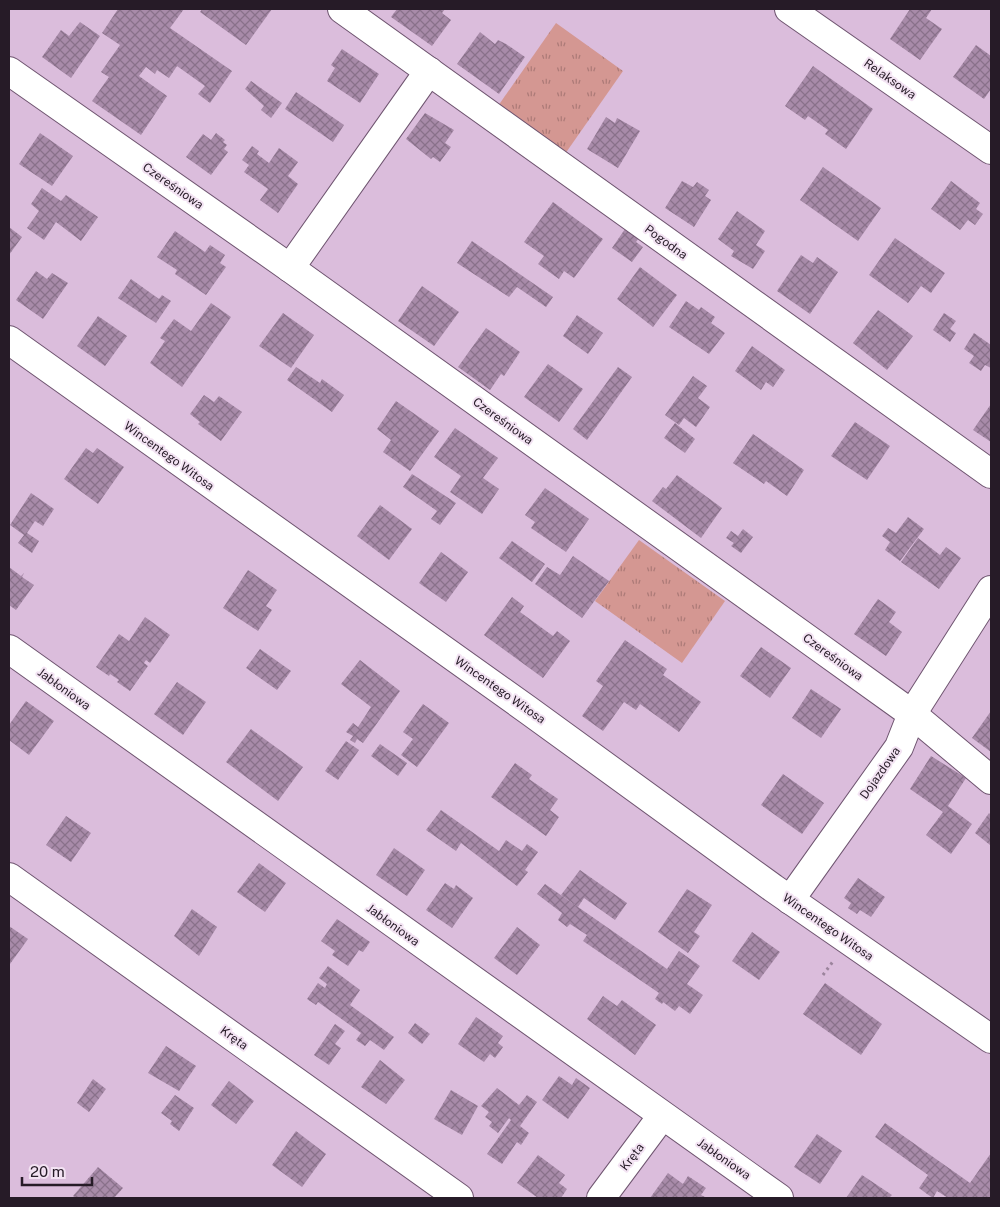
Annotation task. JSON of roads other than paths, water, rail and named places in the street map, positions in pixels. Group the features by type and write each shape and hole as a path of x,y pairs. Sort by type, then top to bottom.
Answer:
{"street":[{"name":"Pogodna","path":"342,9 991,474"},
{"name":"Relaksowa","path":"789,9 991,150"},
{"name":"Czereśniowa","path":"9,71 290,268 912,714 991,780"},
{"path":"290,268 430,71"},
{"name":"Wincentego Witosa","path":"9,340 528,710 790,900 991,1039"},
{"name":"Dojazdowa","path":"790,900 899,747 912,714 991,590"},
{"name":"Jabłoniowa","path":"9,649 662,1116 780,1198"},
{"name":"Kręta","path":"9,877 459,1198"},
{"name":"Kręta","path":"601,1198 662,1116"}]}
